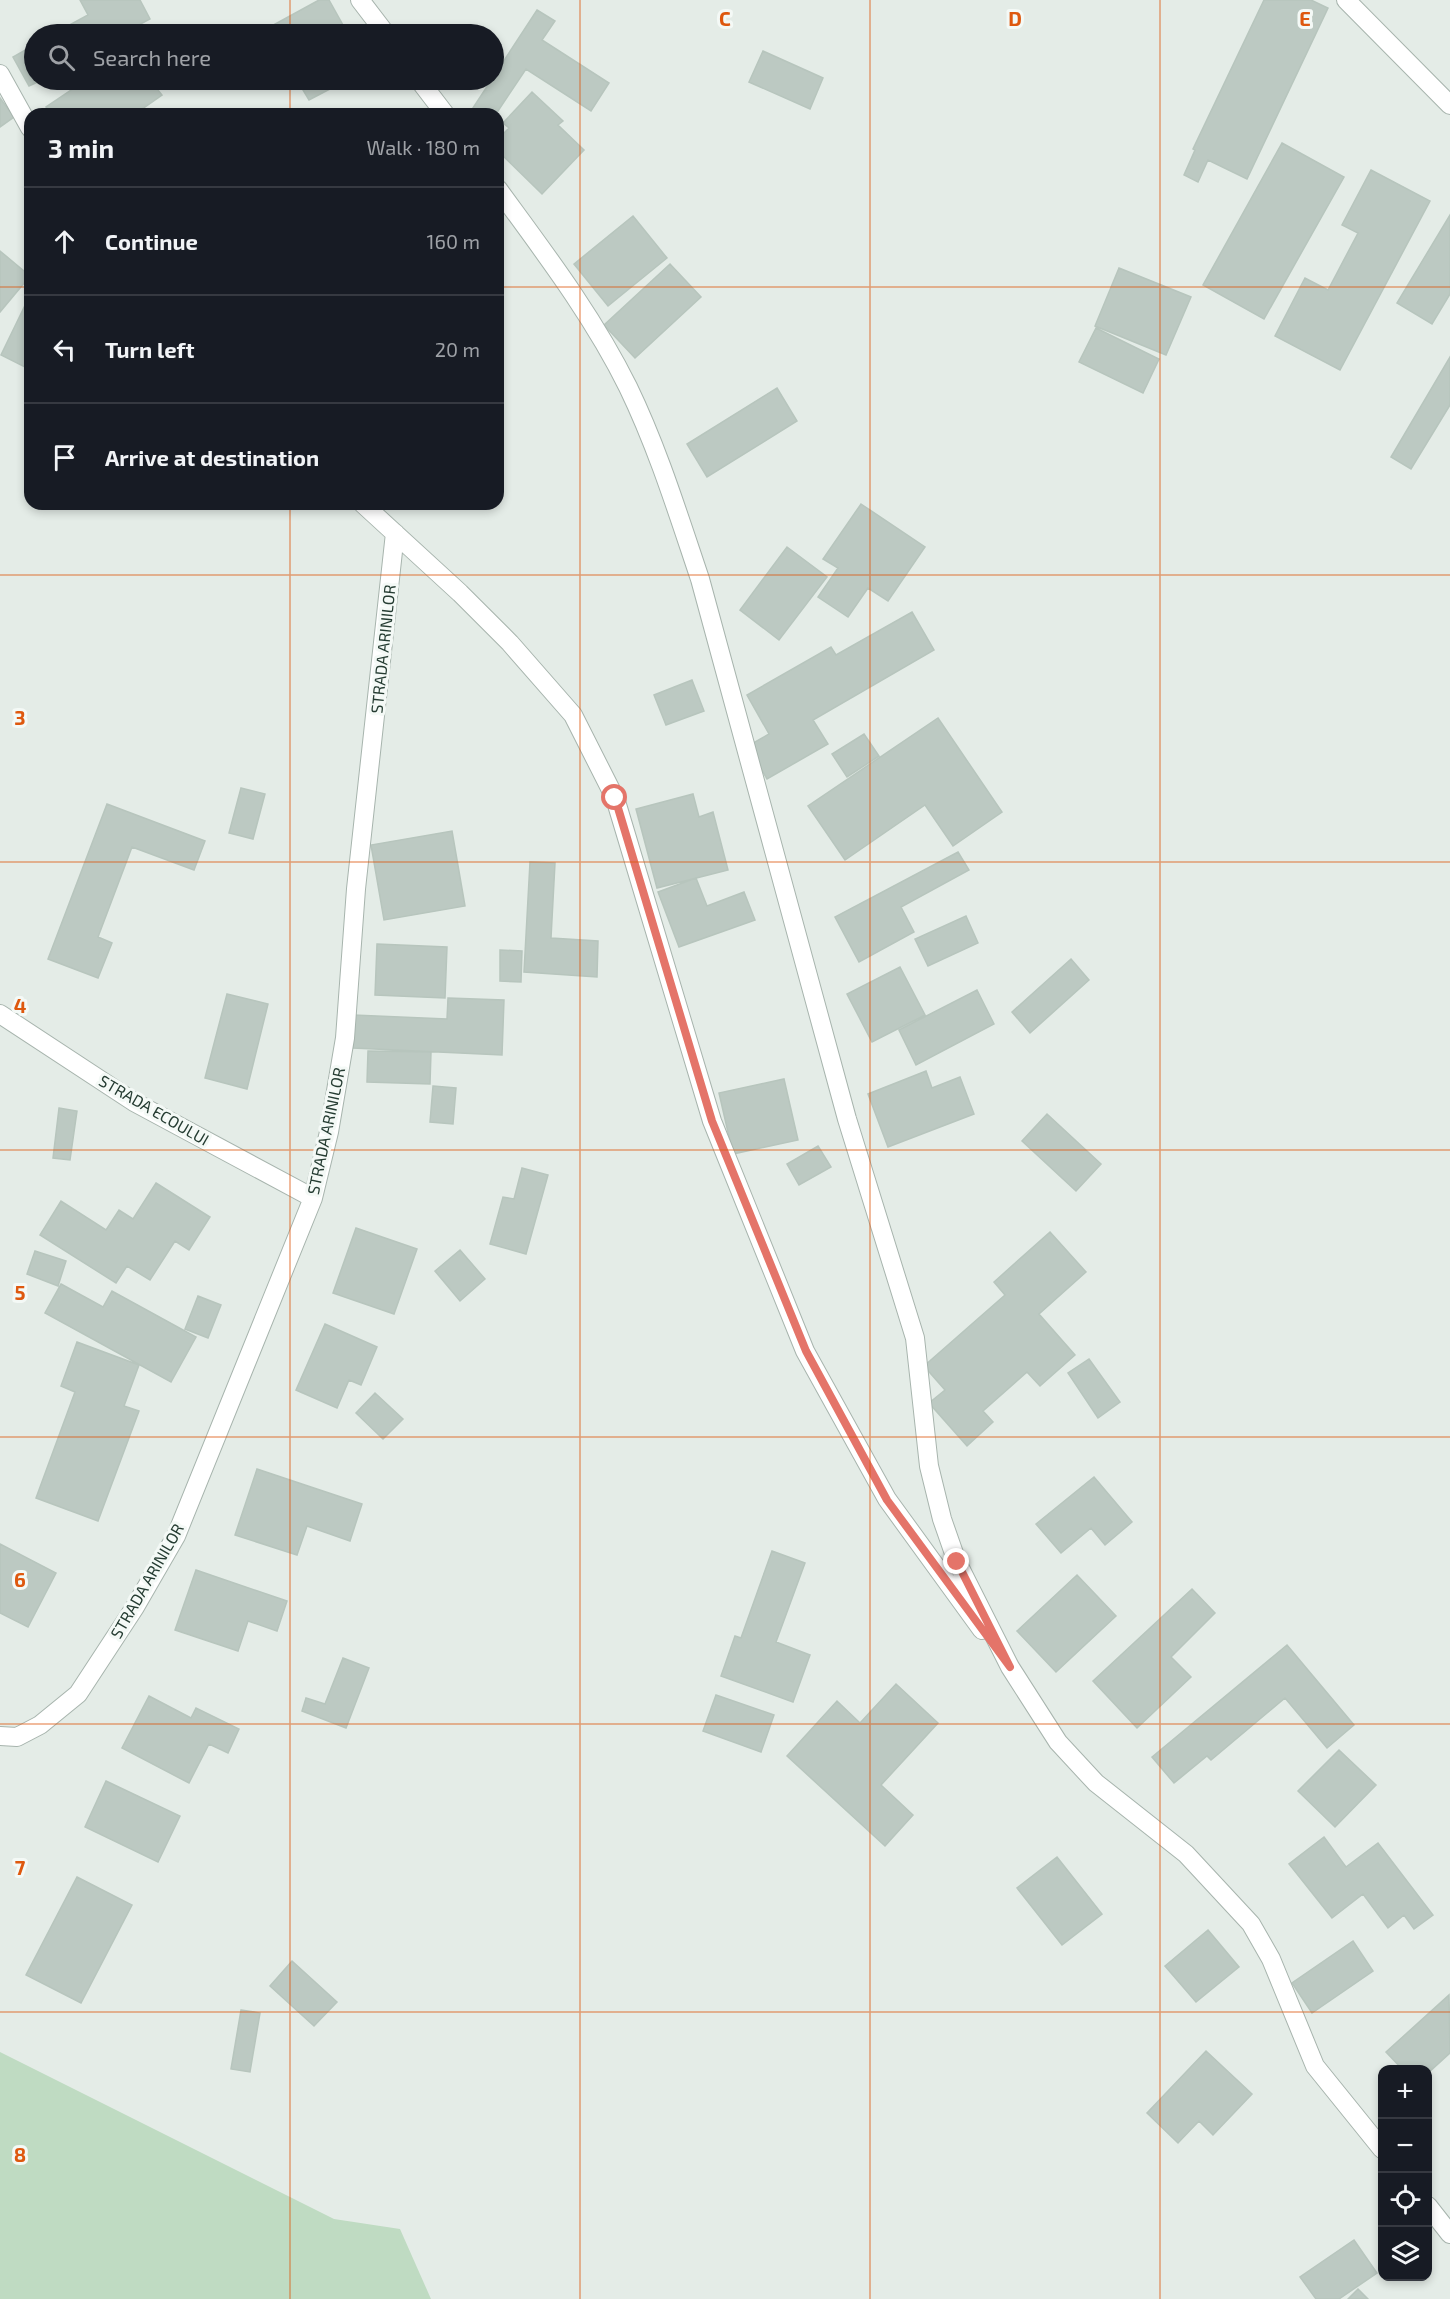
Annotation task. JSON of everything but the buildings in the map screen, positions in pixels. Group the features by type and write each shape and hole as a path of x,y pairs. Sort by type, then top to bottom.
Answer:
{"street":[{"path":"360,0 378,24"},
{"path":"1346,0 1450,105"},
{"path":"0,74 24,117"},
{"path":"427,90 440,108"},
{"path":"504,198 584,312 627,386 674,501 700,579 847,1119 915,1338 926,1443 942,1519 957,1562 1010,1667"},
{"path":"370,510 460,593 510,643 573,715 615,798 712,1121 806,1351 887,1500 1010,1667 1058,1742 1096,1783 1186,1854 1251,1924 1271,1959 1315,2066 1378,2143"},
{"name":"STRADA ARINILOR","path":"0,1736 17,1737 40,1725 78,1694 153,1577 176,1536 313,1198 329,1132 345,1038 356,889 395,533"},
{"name":"STRADA ECOULUI","path":"0,1014 134,1102 313,1198"},
{"path":"1432,2211 1450,2234"}],"green space":[{"path":"0,2052 334,2219 400,2229 431,2299 0,2299"}],"route":[{"path":"615,798 712,1121 806,1351 887,1500 1010,1667 957,1562"}]}
